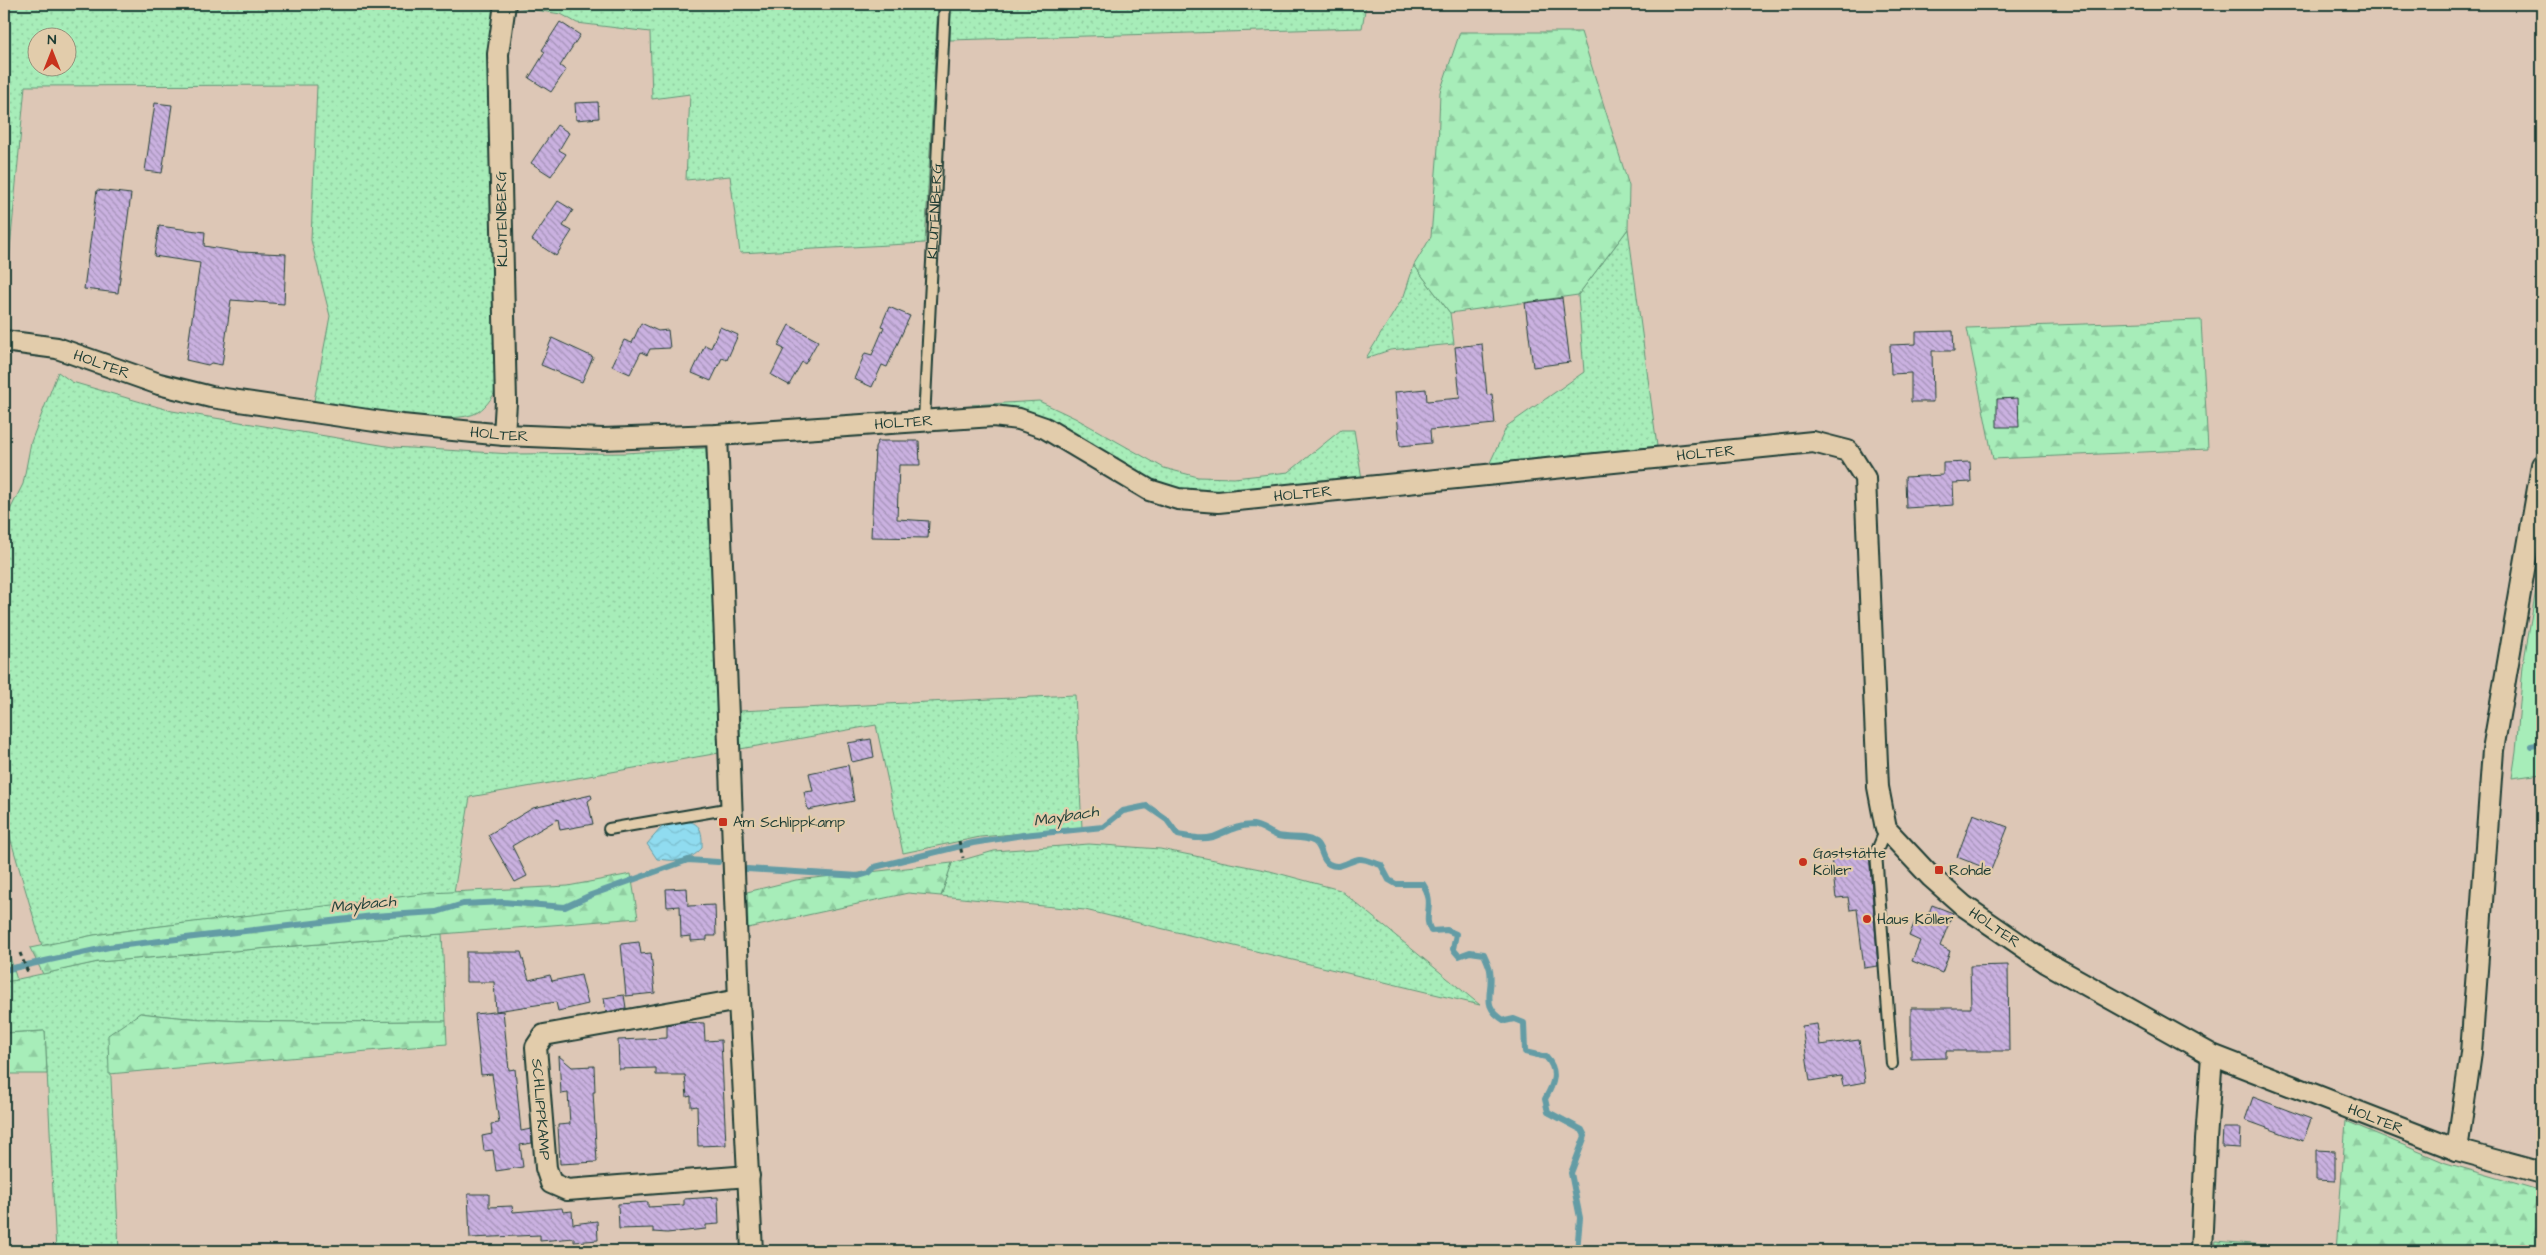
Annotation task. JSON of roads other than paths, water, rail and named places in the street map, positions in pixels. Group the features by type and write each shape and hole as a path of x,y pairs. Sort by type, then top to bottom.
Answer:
{"street":[{"name":"KLUTENBERG","path":"504,435 506,402 498,54 505,4"},
{"name":"HOLTER","path":"4,341 57,348 159,384 211,397 402,425 504,435 603,439 717,435 993,416 1019,419 1045,428 1149,490 1178,499 1218,502 1813,442 1848,451 1864,478 1878,787 1886,829 1931,877 1964,906 2048,963 2212,1054 2457,1150 2542,1173"},
{"path":"717,435 739,1000 752,1251"},
{"path":"2457,1150 2471,1054 2493,750 2542,465"},
{"name":"SCHLIPPKAMP","path":"739,1000 544,1035 536,1047 546,1168 550,1183 567,1190 749,1176"},
{"path":"2201,1251 2212,1054"}],"lane":[{"name":"KLUTENBERG","path":"924,420 945,4"},
{"path":"609,829 732,808"},
{"path":"1886,829 1876,853 1892,1064"}],"water":[{"path":"674,820 688,821 697,825 700,829 702,848 687,859 657,859 647,844 661,828"}],"waterway":[{"path":"2531,746 2542,744"},
{"name":"Maybach","path":"747,869 859,876 869,873 875,867 973,843 1023,835 1103,827 1123,811 1147,806 1167,820 1178,835 1209,838 1242,826 1253,825 1278,836 1302,838 1315,842 1326,862 1333,866 1340,866 1355,860 1364,859 1381,865 1389,880 1396,884 1423,884 1427,891 1429,904 1428,920 1431,931 1447,930 1456,934 1453,949 1459,956 1470,952 1484,954 1490,970 1489,998 1492,1010 1505,1021 1514,1019 1524,1023 1525,1052 1546,1057 1553,1067 1553,1083 1545,1099 1548,1112 1582,1130 1585,1136 1571,1173 1580,1218 1577,1251"},
{"name":"Maybach","path":"4,970 109,947 373,916 437,912 463,904 503,902 565,907 591,895 688,860 718,862"}],"place":[{"name":"Am Schlippkamp","path":"723,822"},
{"name":"Gaststätte Köller","path":"1803,862"},
{"name":"Rohde","path":"1939,870"},
{"name":"Haus Köller","path":"1867,919"}]}
